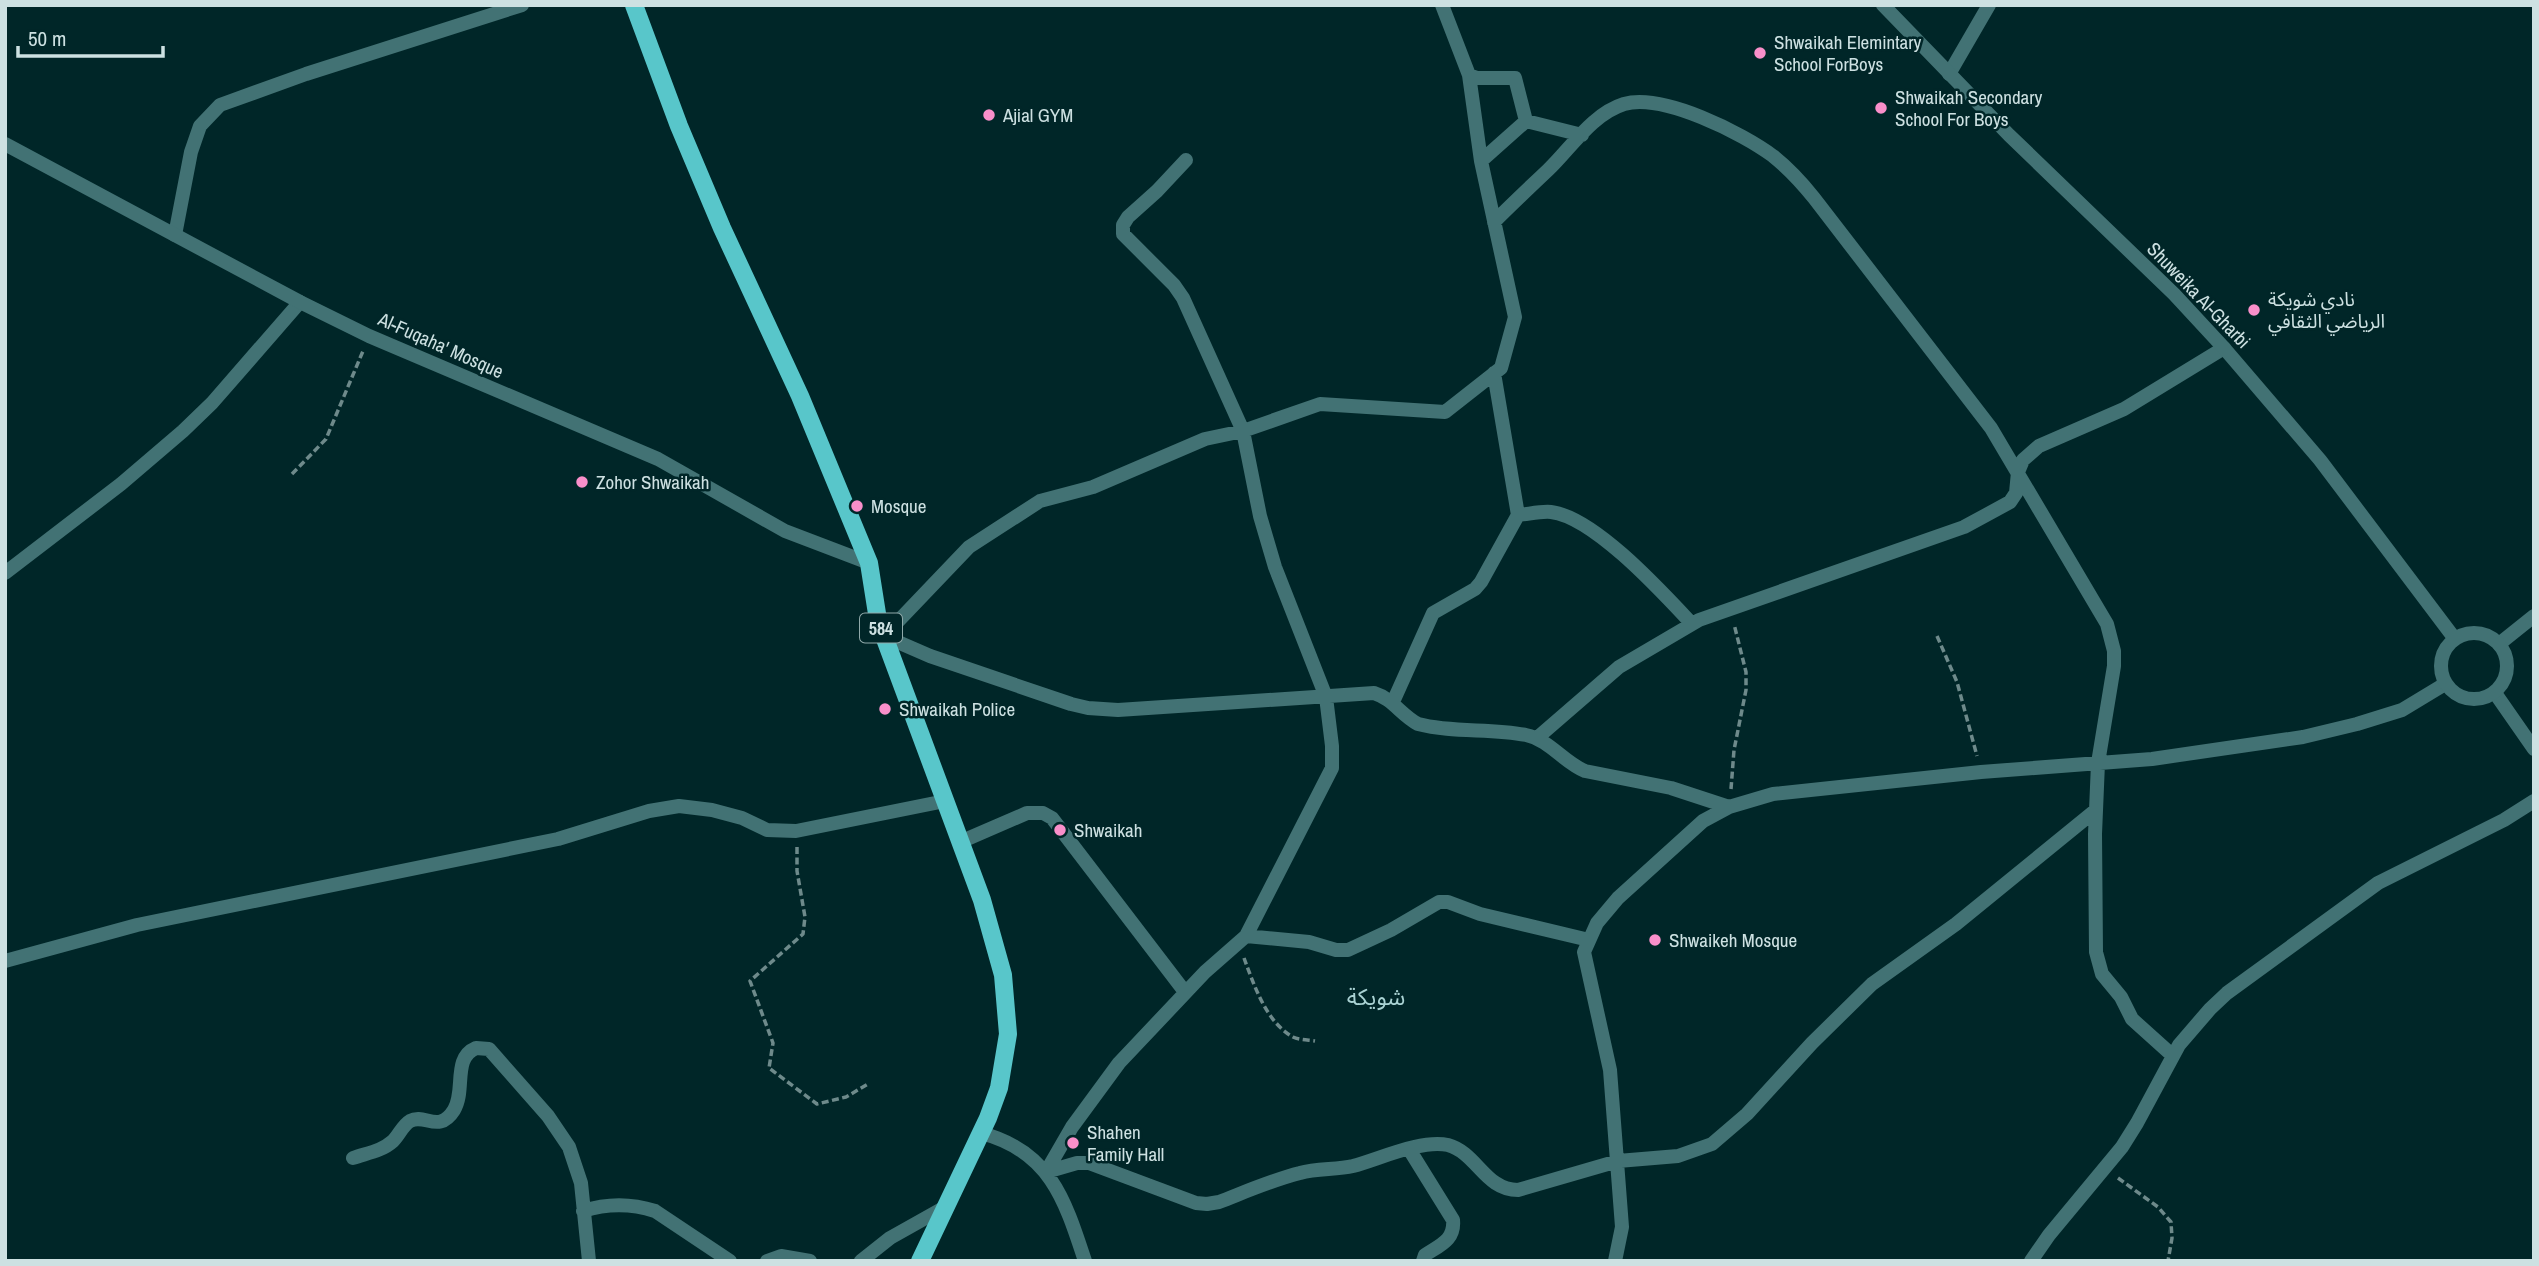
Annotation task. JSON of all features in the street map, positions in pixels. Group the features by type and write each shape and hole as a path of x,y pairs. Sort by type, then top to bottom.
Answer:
{"main road":[{"name":"584","path":"634,5 716,215 800,396 869,564 878,620 982,900 1000,963 1008,1018 1003,1073 991,1111 920,1261"}],"street":[{"path":"175,235 191,152 200,126 220,105 306,74 522,5"},
{"path":"1442,5 1469,75 1481,161 1515,317 1501,368 1445,412 1320,404 1243,430 1205,439 1093,487 1040,501 969,547 884,636 930,656 1088,708 1118,710 1204,706 1374,693 1393,702 1408,718 1428,727 1537,738 1573,766 1585,771 1671,788 1729,807"},
{"name":"Shuweika Al-Gharbi","path":"1882,5 1948,74 2139,259 2224,348 2320,460 2455,639"},
{"path":"1948,74 1989,5"},
{"path":"1469,75 1477,78 1515,78 1526,121"},
{"path":"1494,222 1594,122 1624,104 1661,104 1690,113 1743,137 1789,170 1814,198 1991,428 2107,624 2115,666 2098,763 2096,953 2102,974 2121,997 2132,1019 2172,1055"},
{"path":"1526,121 1582,135"},
{"path":"1481,161 1526,121"},
{"name":"Al-Fuqaha' Mosque","path":"7,147 369,336 658,459 785,531 869,564"},
{"path":"1046,1172 1072,1127 1103,1084 1146,1033 1185,992 1243,939 1332,768 1326,697 1275,567 1260,516 1243,430 1183,298 1174,285 1124,234 1123,225 1128,217 1186,160"},
{"path":"5,573 142,467 183,431 212,403 300,302"},
{"path":"1537,738 1619,667 1692,624 1964,527 2010,502 2016,492 2018,472 2023,460 2039,446 2124,409 2224,348"},
{"path":"1393,702 1433,613 1475,589 1518,515 1494,373"},
{"path":"1518,515 1551,512 1581,523 1657,587 1692,624"},
{"path":"2499,644 2534,616"},
{"path":"2480,633 2499,644 2506,655 2507,674 2495,693 2473,700 2453,692 2445,684 2441,673 2443,654 2455,639 2480,633"},
{"path":"1615,1261 1622,1227 1610,1070 1584,952 1597,923 1618,898 1703,821 1729,807 1773,794 1981,772 2152,759 2303,737 2402,710 2445,684"},
{"path":"2495,693 2534,749"},
{"path":"2031,1261 2073,1205 2105,1170 2137,1123 2172,1055 2193,1026 2228,993 2378,883 2504,820 2534,801"},
{"path":"5,961 137,925 558,839 649,811 679,806 712,810 742,818 767,830 796,831 944,802"},
{"path":"1046,1172 1077,1163 1089,1163 1196,1203 1207,1204 1301,1172 1350,1167 1409,1149 1437,1144 1460,1150 1494,1184 1506,1190 1518,1190 1618,1161 1678,1156 1713,1144 1747,1114 1812,1043 1872,984 1956,924 2096,810"},
{"path":"960,842 1027,813 1043,813 1052,818 1185,992"},
{"path":"1243,939 1308,942 1336,950 1348,950 1391,930 1439,902 1448,902 1480,914 1589,940"},
{"path":"353,1158 386,1146 414,1119 435,1122 446,1119 453,1111 460,1093 463,1059 472,1050 486,1048 494,1053 559,1131 576,1165 581,1183 589,1261"},
{"path":"981,1133 1023,1151 1046,1172 1065,1201 1085,1261"},
{"path":"1409,1149 1453,1220 1454,1230 1448,1241 1422,1259"},
{"path":"583,1211 611,1204 648,1209 668,1218 730,1261"},
{"path":"861,1261 890,1238 947,1206"},
{"path":"767,1261 781,1256 810,1261"}],"path":[{"path":"292,474 326,439 369,336"},
{"path":"1729,807 1734,750 1746,690 1745,672 1730,609"},
{"path":"1937,636 1957,682 1981,772"},
{"path":"796,831 797,871 805,917 803,933 750,981 773,1043 769,1068 817,1104 846,1097 868,1084"},
{"path":"1243,939 1254,985 1275,1022 1295,1038 1315,1041"},
{"path":"2105,1170 2158,1207 2171,1222 2172,1238 2168,1261"}],"place":[{"name":"Shwaikah Elemintary School ForBoys","path":"1760,53"},
{"name":"Shwaikah Secondary School For Boys","path":"1881,108"},
{"name":"Ajial GYM","path":"989,115"},
{"name":"نادي شويكة الرياضي الثقافي","path":"2254,310"},
{"name":"Zohor Shwaikah","path":"582,482"},
{"name":"Mosque","path":"857,506"},
{"name":"Shwaikah Police","path":"885,709"},
{"name":"Shwaikah","path":"1060,830"},
{"name":"Shwaikeh Mosque","path":"1655,940"},
{"name":"Shahen Family Hall","path":"1073,1143"}],"district":[{"name":"شويكة","path":"1376,996"}]}
